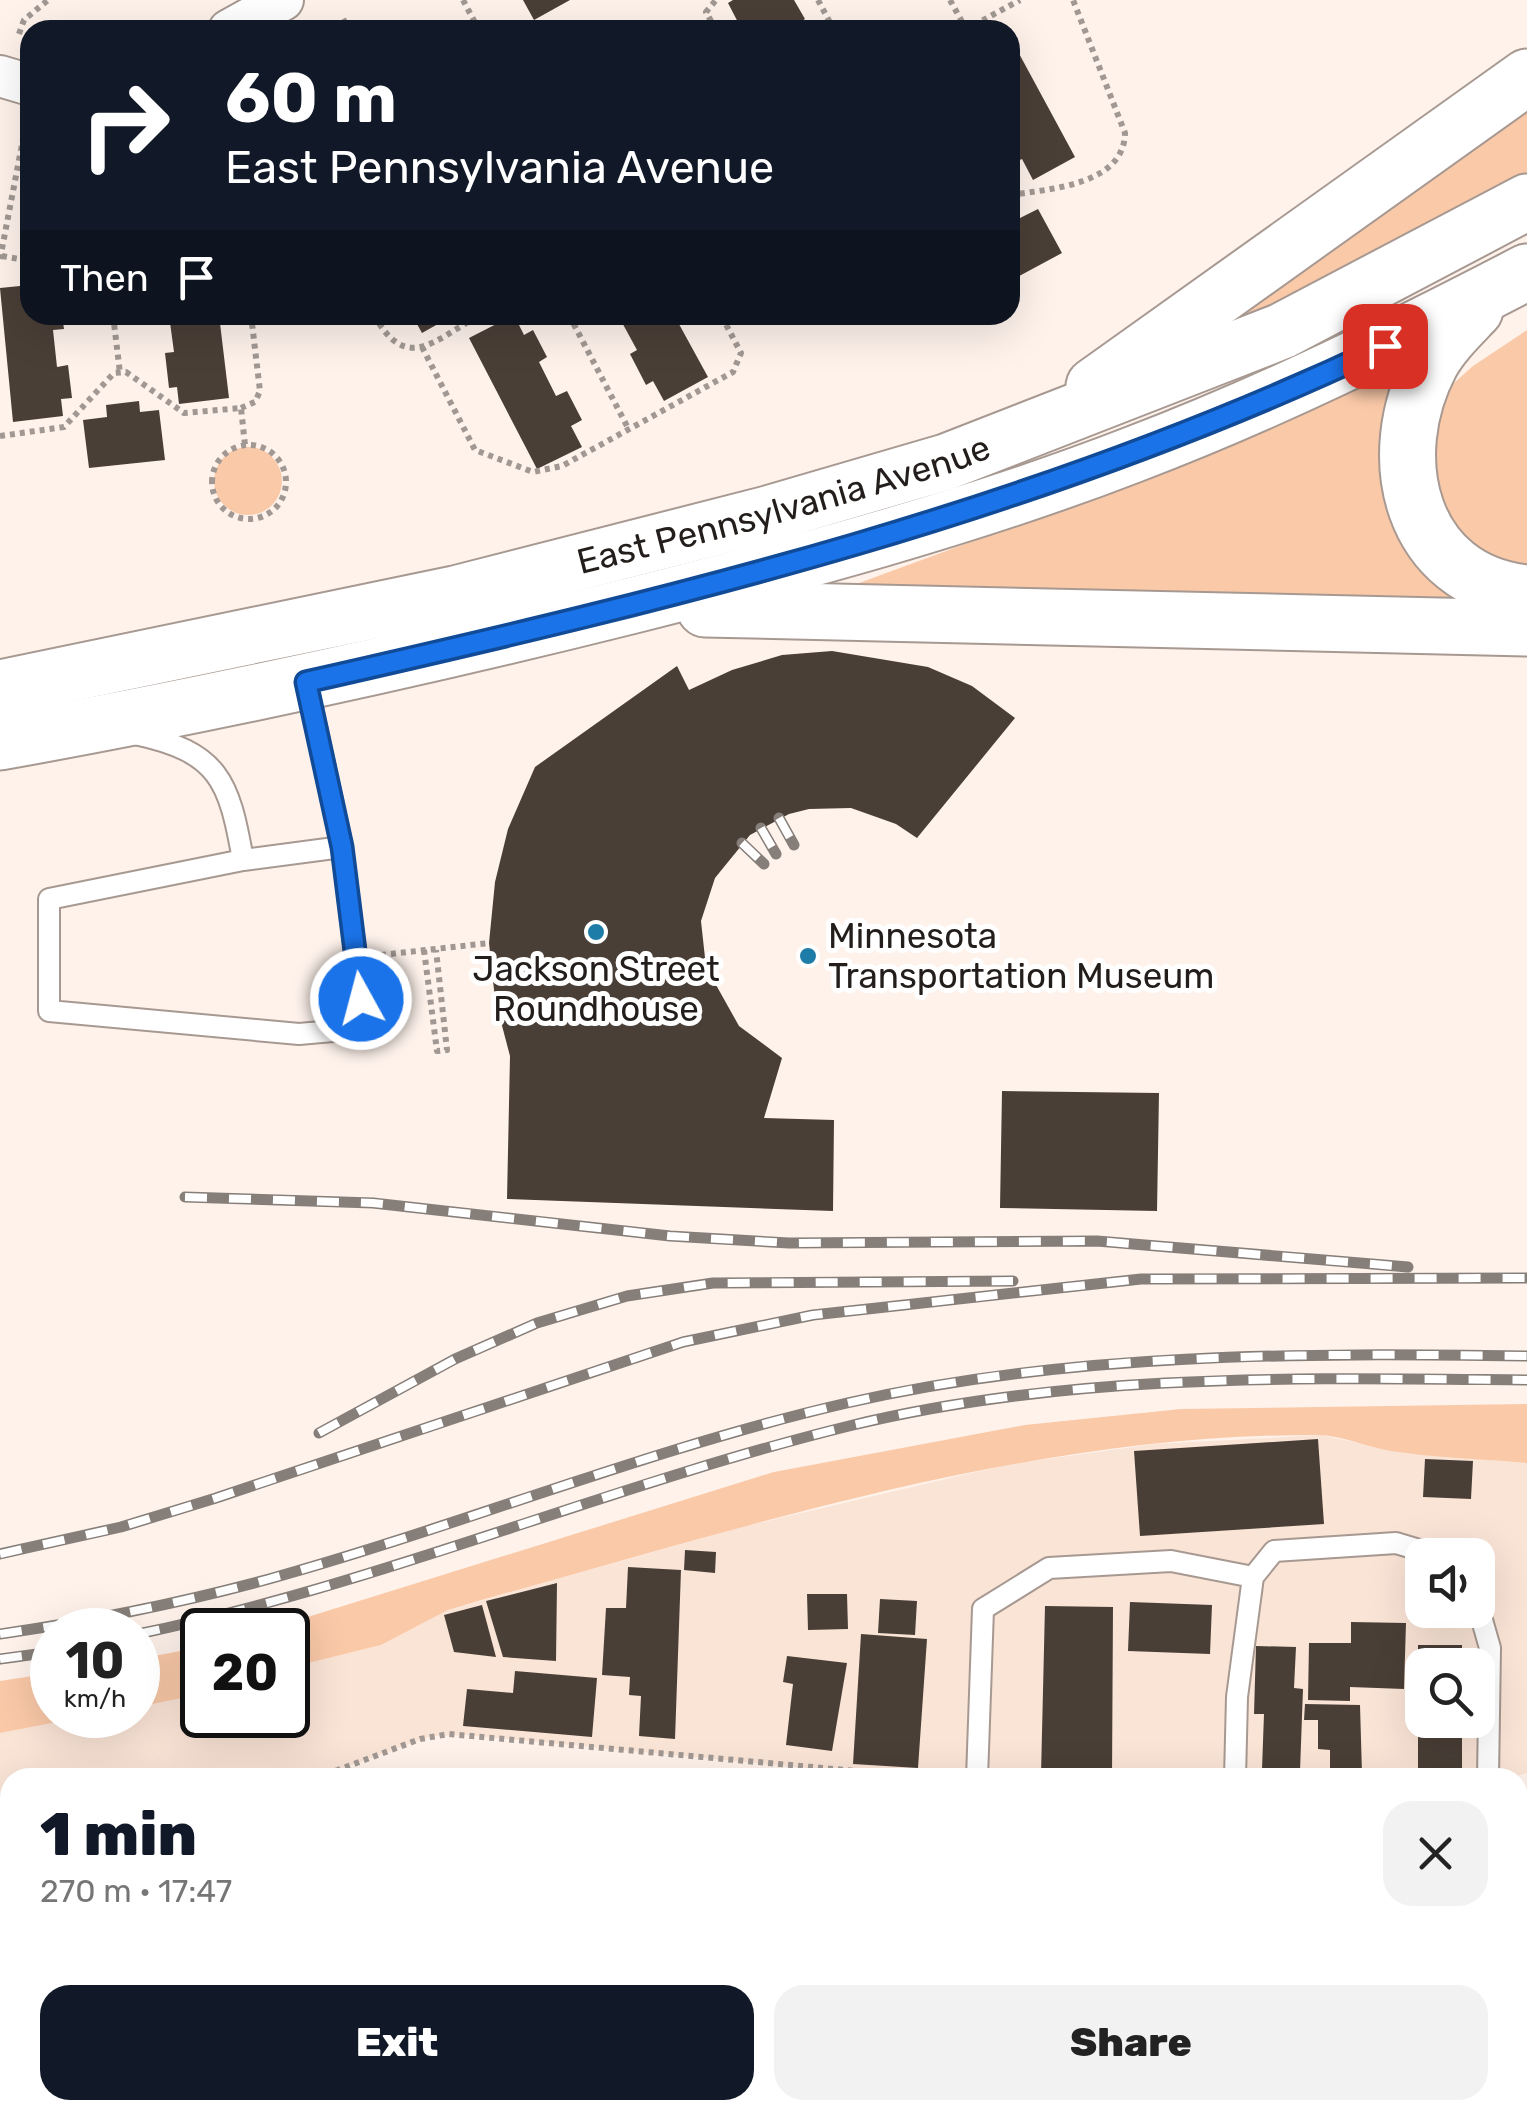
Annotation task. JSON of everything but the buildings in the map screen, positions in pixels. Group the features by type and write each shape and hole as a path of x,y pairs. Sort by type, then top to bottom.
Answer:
{"main road":[{"path":"1026,433 1527,77"},
{"name":"East Pennsylvania Avenue","path":"0,742 94,725 304,655 455,594 768,514 946,462 1282,331 1527,202"},
{"path":"1526,272 1477,309 1430,365 1412,424 1410,466 1411,495 1432,545 1458,570 1493,590 1527,593"},
{"name":"East Pennsylvania Avenue","path":"0,688 304,655 602,612 882,539 1130,456 1305,384 1526,272"},
{"path":"602,612 760,607 1527,628"}],"street":[{"path":"247,20 283,0"}],"lane":[{"path":"304,655 342,847 361,999 344,1030 299,1034 49,1011 49,900 243,860 342,847"},
{"path":"94,725 159,739 198,754 225,786 234,804 243,860"},
{"path":"1235,1768 1237,1697 1253,1577 1274,1551 1396,1542 1405,1545"},
{"path":"978,1768 983,1609 1049,1568 1171,1561 1253,1577"},
{"path":"1484,1628 1490,1648 1488,1768"}],"path":[{"path":"24,20 48,0"},
{"path":"712,20 706,6 716,0"},
{"path":"983,20 1020,0"},
{"path":"1020,193 1078,183 1119,160 1123,152 1125,133 1074,0"},
{"path":"1,258 20,160"},
{"path":"114,325 120,372"},
{"path":"0,436 64,427 114,373 120,372 126,372 184,414 241,408 255,402 260,391 253,325"},
{"path":"380,325 392,343 406,349 422,346 461,325"},
{"path":"574,325 628,428"},
{"path":"422,346 481,455 533,472 553,469 738,367 741,353 726,325"},
{"path":"241,408 244,444"},
{"path":"257,443 283,462 286,493 267,516 238,520 214,501 212,470 230,446 244,444 257,443"},
{"path":"356,958 490,943"},
{"path":"424,950 437,1050 448,1050 436,950"},
{"path":"343,1768 420,1739 449,1734 823,1768"}],"shaded area":[{"path":"1527,102 1527,182 1195,348"},
{"path":"1527,330 1527,573 1475,555 1427,484 1445,391 1473,366"},
{"path":"1404,366 1392,413 1487,601 851,586 1131,483"},
{"path":"248,447 272,457 282,481 272,505 248,515 224,505 214,481 224,457"},
{"path":"1527,1404 1527,1463 1408,1453 1317,1435 1210,1439 1000,1467 792,1514 448,1610 381,1645 310,1663 310,1616 774,1472 1025,1425 1181,1409"},
{"path":"1321,1435 1405,1453 1527,1463 1527,1768 807,1768 466,1735 432,1736 343,1768 0,1768 0,1733 30,1727 30,1738 160,1738 160,1703 180,1698 180,1738 310,1738 310,1663 381,1645 448,1610 746,1526 1010,1464 1155,1444"},
{"path":"180,1651 180,1698 160,1703 160,1655"},
{"path":"30,1676 30,1727 0,1733 0,1681"}],"railway":[{"path":"779,818 794,845"},
{"path":"761,828 776,854"},
{"path":"742,843 764,864"},
{"path":"185,1197 373,1203 670,1236 789,1243 1097,1241 1408,1267"},
{"path":"0,1554 121,1527 216,1498 683,1342 813,1315 1141,1279 1527,1278"},
{"path":"319,1433 455,1359 537,1323 627,1296 713,1283 1013,1281"},
{"path":"0,1634 135,1611 269,1579 701,1442 847,1403 931,1386 1015,1374 1186,1359 1527,1356"},
{"path":"160,1629 317,1589 759,1450 932,1408 1101,1387 1186,1382 1527,1380"},
{"path":"0,1659 30,1655"}],"place":[{"name":"Jackson Street Roundhouse","path":"596,932"},
{"name":"Minnesota Transportation Museum","path":"808,956"}],"route":[{"path":"361,999 342,847 306,682 748,576 964,515 1187,434 1385,346"}]}
